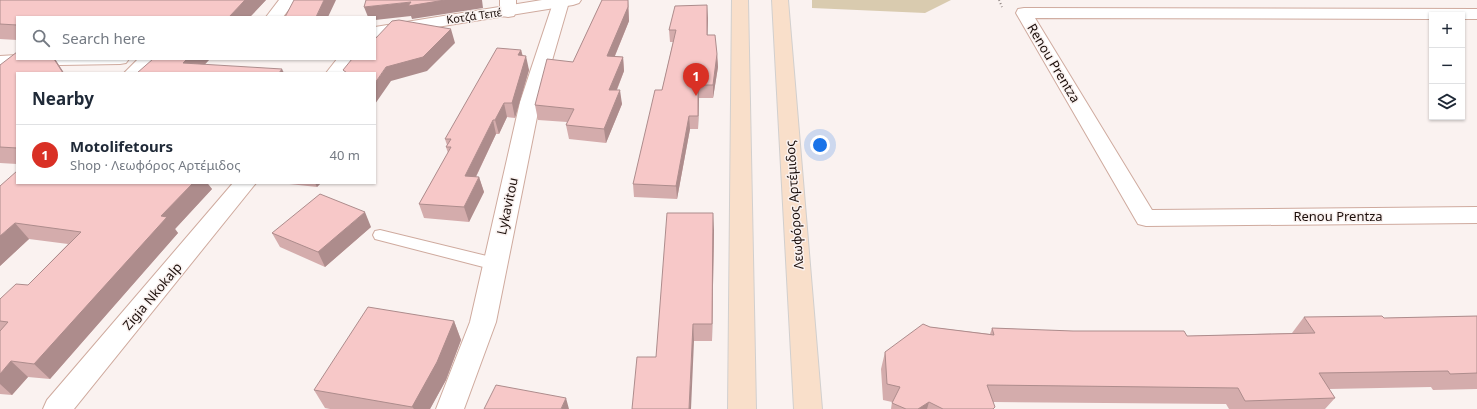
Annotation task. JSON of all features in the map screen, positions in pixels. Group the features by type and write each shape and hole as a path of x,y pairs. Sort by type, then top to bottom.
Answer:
{"main road":[{"path":"740,0 742,409"},
{"name":"Λεωφόρος Αρτέμιδος","path":"776,0 808,409"}],"street":[{"path":"275,16 288,0"},
{"name":"Κοτζά Τεπέ","path":"376,32 508,6 567,1"},
{"name":"Lykavitou","path":"450,409 483,322 530,102 567,1"},
{"name":"Renou Prentza","path":"1477,14 1024,13 1146,218 1477,215"},
{"path":"0,62 80,60"},
{"path":"135,72 148,60"},
{"path":"336,72 345,60"},
{"name":"Zigia Nkokalp","path":"57,409 244,184"}],"lane":[{"path":"380,235 495,264"}],"shaded area":[{"path":"812,0 951,0 925,13 812,8"}],"building":[{"path":"0,0 245,0 230,16 16,16 16,25 0,24"},
{"path":"294,0 324,0 316,16 286,16"},
{"path":"366,0 445,0 408,6 411,2 364,7"},
{"path":"602,0 628,0 628,7 607,56 623,57 609,90 620,90 604,129 566,125 574,109 535,105 547,59 573,62"},
{"path":"707,5 707,35 715,35 717,54 713,85 698,85 698,116 689,116 676,186 633,184 655,90 662,90 676,30 669,30 675,6"},
{"path":"399,20 451,29 423,57 386,67 376,82 376,72 346,72 343,70 351,60 376,60 376,38 392,21"},
{"path":"497,48 521,50 518,55 526,56 512,103 504,103 495,120 493,120 465,176 479,177 464,207 419,204 451,147 446,147 451,139 445,139"},
{"path":"16,53 16,60 55,60 62,72 16,72 16,148 0,147 0,65"},
{"path":"152,60 186,60 183,63 282,69 280,72 138,72"},
{"path":"16,172 16,184 192,184 161,216 167,217 34,364 11,361 0,374 0,331 8,322 0,321 0,299 16,284 28,285 81,232 15,223 0,236 0,186"},
{"path":"320,194 365,212 318,252 272,233"},
{"path":"667,213 713,213 712,324 693,324 689,409 632,409 637,357 656,357"},
{"path":"368,307 454,321 437,362 412,407 314,390"},
{"path":"1382,316 1384,318 1477,316 1477,373 1450,374 1448,371 1319,373 1335,398 1245,401 1238,388 987,385 995,407 993,409 943,409 929,402 918,409 906,409 892,403 900,387 887,384 885,352 923,324 930,327 994,335 992,328 1073,331 1184,331 1187,336 1315,333 1304,317"},
{"path":"496,385 566,398 561,409 484,409"}],"place":[{"name":"Motolifetours","path":"696,96"}]}
